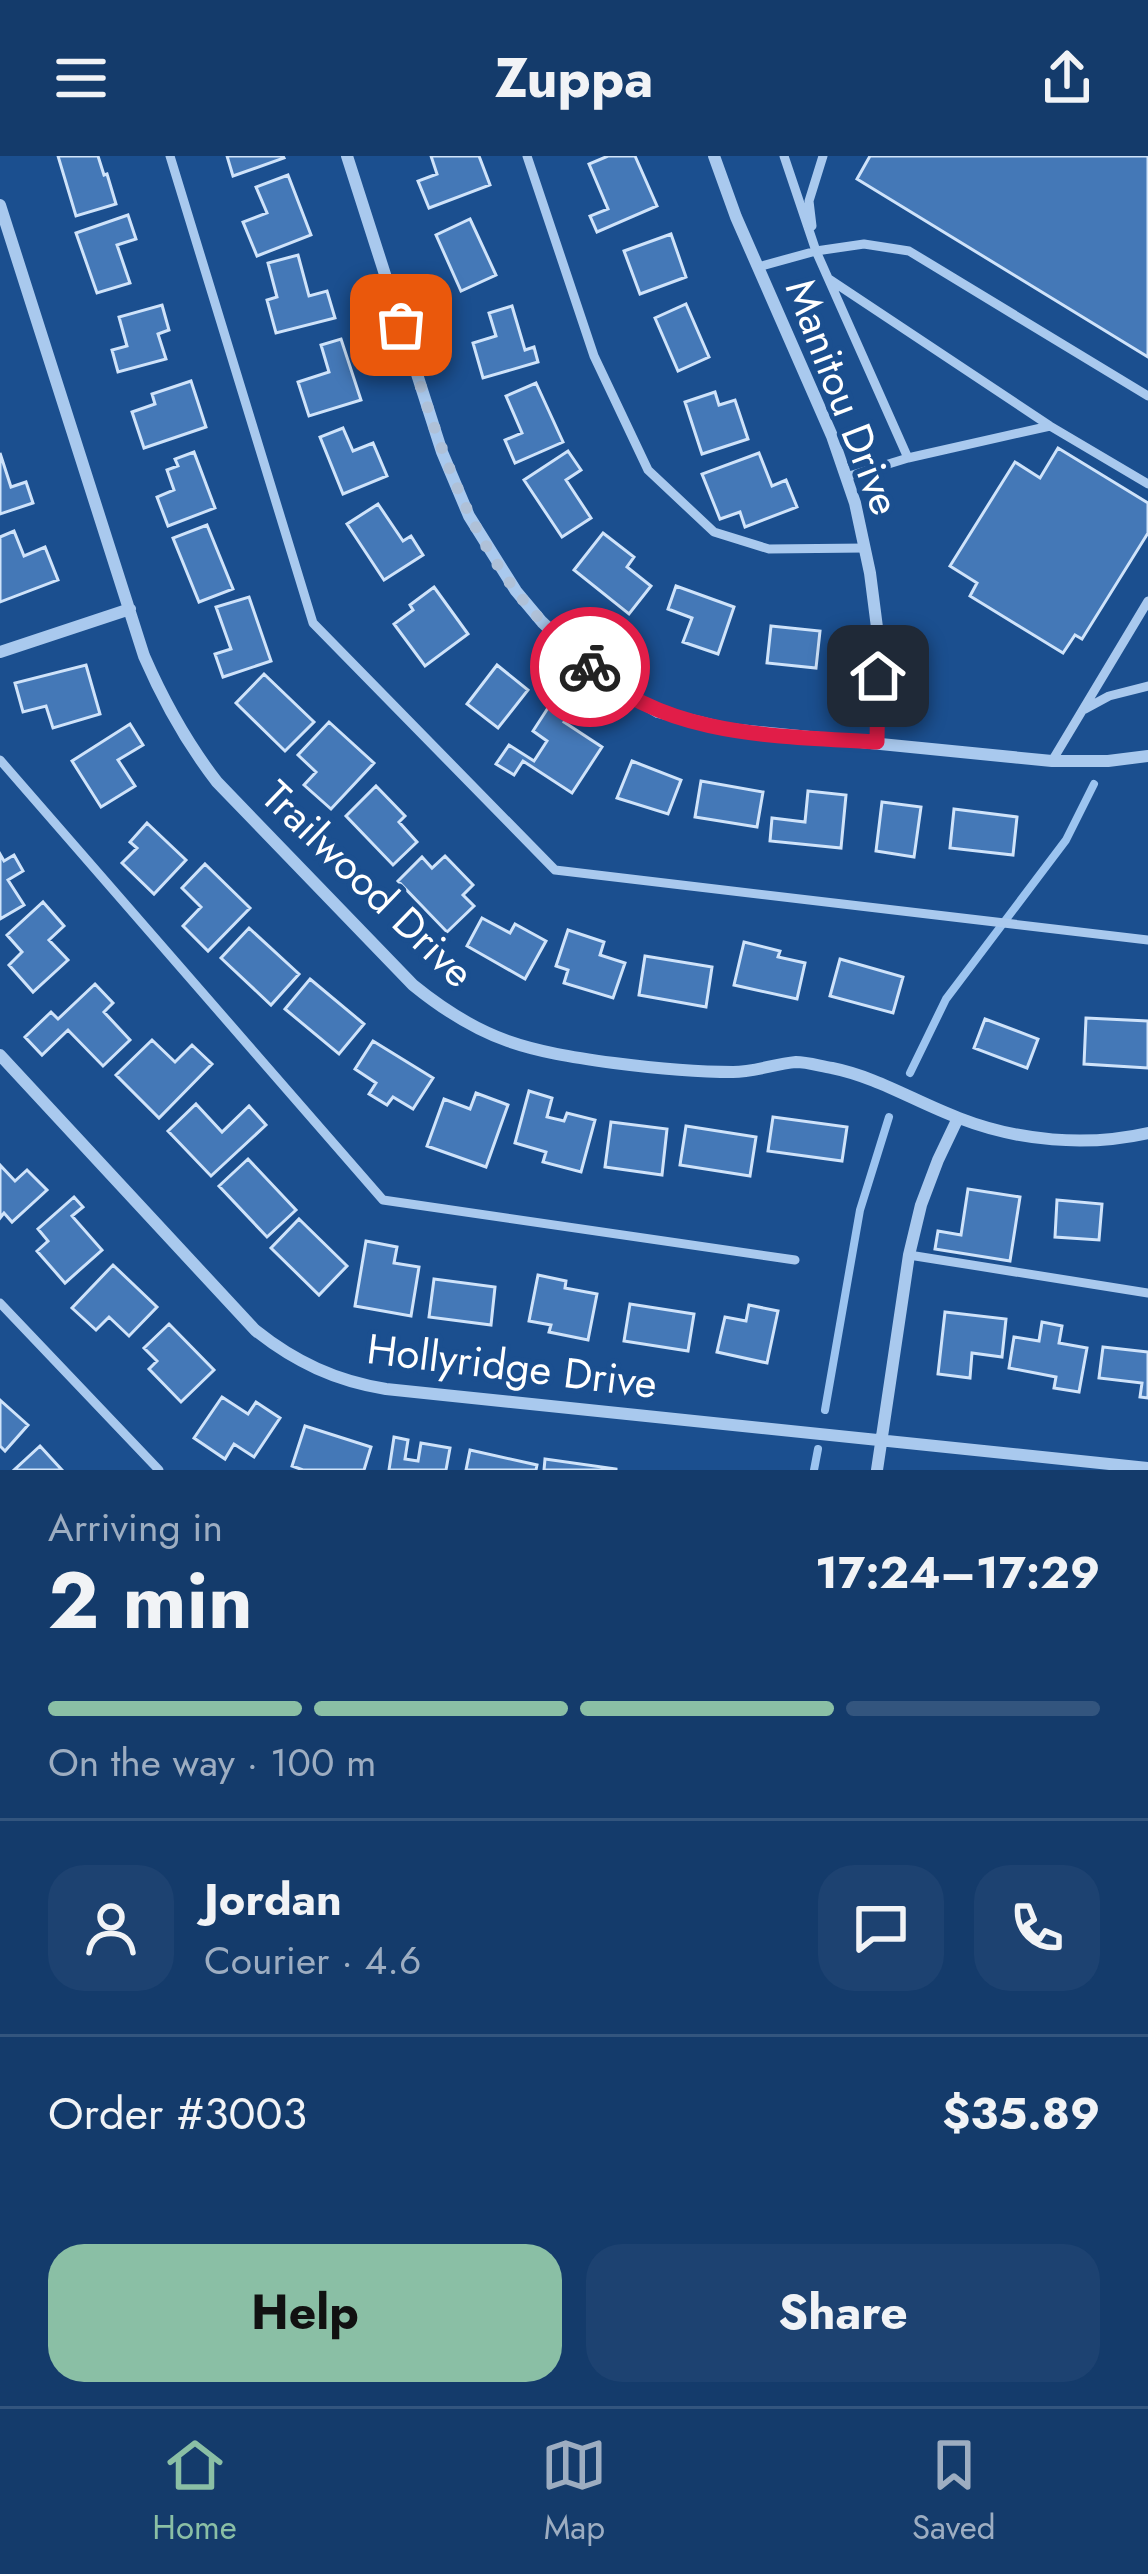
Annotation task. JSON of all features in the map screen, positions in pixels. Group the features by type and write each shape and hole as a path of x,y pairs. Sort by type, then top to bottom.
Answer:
{"street":[{"path":"347,156 469,516 494,559 542,622 603,679 658,712 729,729 1052,761 1148,756"},
{"name":"Manitou Drive","path":"714,156 846,477 865,548 879,643 877,742"},
{"name":"Trailwood Drive","path":"0,205 144,656 168,711 217,782 413,985 485,1033 543,1053 651,1068 745,1072 799,1062 879,1082 1001,1132 1036,1138 1106,1139 1148,1133"},
{"path":"0,652 130,609"},
{"name":"Hollyridge Drive","path":"0,1054 256,1330 295,1359 339,1379 386,1389 1148,1468"},
{"path":"877,1470 909,1255 921,1205 958,1118"}],"lane":[{"path":"170,156 313,623 555,870 1148,940"},
{"path":"527,156 593,356 648,470 714,532 769,549 865,548"},
{"path":"784,156 816,250 908,458"},
{"path":"816,250 809,201 823,156"},
{"path":"758,266 816,250 864,244 909,251 1148,396"},
{"path":"829,279 1050,426 1148,484"},
{"path":"846,477 1050,426"},
{"path":"1052,761 1147,605"},
{"path":"1081,712 1109,696 1148,686"},
{"path":"0,760 383,1200 795,1260"},
{"path":"909,1255 1148,1293"},
{"path":"0,1303 159,1470"}],"building":[{"path":"58,156 98,156 116,204 76,216"},
{"path":"227,156 283,156 284,158 233,176"},
{"path":"431,156 479,156 490,185 429,208 418,181 437,174"},
{"path":"608,156 635,156 657,206 597,232 590,216 608,209 589,164"},
{"path":"870,156 1148,156 1148,357 857,179"},
{"path":"288,175 311,235 257,256 243,222 267,213 256,187"},
{"path":"128,215 136,239 117,245 130,283 97,293 76,233"},
{"path":"470,219 496,275 461,291 436,235"},
{"path":"671,234 686,277 640,294 624,251"},
{"path":"298,255 309,296 327,291 335,318 276,333 267,300 277,297 268,263"},
{"path":"686,304 709,357 678,371 655,318"},
{"path":"162,305 169,330 158,334 166,359 118,372 112,350 127,346 119,317"},
{"path":"512,306 525,350 534,347 538,362 483,378 473,343 496,336 489,313"},
{"path":"341,339 361,400 309,416 298,382 329,372 321,345"},
{"path":"191,381 206,427 144,448 132,412 155,404 152,394"},
{"path":"536,383 563,442 515,463 505,440 522,433 506,396"},
{"path":"715,392 719,405 735,400 748,439 702,454 685,402"},
{"path":"343,428 353,451 373,443 387,476 343,494 320,437"},
{"path":"1058,448 1148,503 1148,533 1082,639 1075,635 1063,653 970,596 977,583 950,566 1015,462 1040,478"},
{"path":"568,451 581,470 566,480 591,518 562,537 524,480"},
{"path":"194,452 215,508 168,526 157,497 174,490 167,470 178,466 175,459"},
{"path":"0,453 11,487 26,482 33,503 0,514"},
{"path":"759,453 772,486 786,480 797,507 745,527 740,512 720,519 702,474"},
{"path":"378,504 403,541 411,536 423,555 384,580 347,524"},
{"path":"207,525 233,589 199,602 173,538"},
{"path":"14,531 24,556 45,547 58,580 0,602 0,537"},
{"path":"603,533 634,557 627,567 651,586 629,614 574,570"},
{"path":"676,586 734,607 718,654 683,642 692,618 668,609"},
{"path":"434,587 468,634 425,666 394,624"},
{"path":"249,597 271,661 223,677 215,654 231,649 216,607"},
{"path":"771,626 820,631 816,668 767,663"},
{"path":"86,665 100,714 53,728 46,706 23,712 15,683"},
{"path":"497,665 528,690 498,728 467,704"},
{"path":"264,674 314,722 285,751 236,703"},
{"path":"559,691 576,702 564,722 602,747 572,793 523,761 514,775 496,764 509,745 534,761 547,741 533,731"},
{"path":"329,722 374,763 331,809 304,785 316,772 298,755"},
{"path":"130,724 143,745 118,760 135,786 101,807 72,761"},
{"path":"632,761 681,780 668,814 617,798"},
{"path":"701,781 763,792 757,827 695,817"},
{"path":"376,786 405,816 399,822 417,842 393,865 346,816"},
{"path":"808,791 846,795 841,848 770,841 772,818 805,822"},
{"path":"882,802 921,807 914,857 876,851"},
{"path":"954,809 1017,817 1013,855 950,848"},
{"path":"147,823 186,860 154,894 122,863 137,848 130,842"},
{"path":"0,854 4,861 14,855 23,871 8,880 24,905 0,919"},
{"path":"445,856 473,885 463,895 474,906 447,932 398,881 422,857 432,868"},
{"path":"205,864 250,908 208,951 183,926 201,907 182,888"},
{"path":"43,902 64,926 49,940 68,960 33,992 9,965 22,952 7,935"},
{"path":"482,918 510,933 515,924 546,941 525,979 467,946"},
{"path":"249,928 299,974 271,1005 221,958"},
{"path":"568,930 604,942 600,955 625,963 613,998 564,983 568,970 556,966"},
{"path":"744,942 805,963 797,999 734,985"},
{"path":"645,956 712,967 706,1007 639,995"},
{"path":"840,959 903,977 893,1013 830,996"},
{"path":"310,979 364,1024 339,1054 285,1009"},
{"path":"95,984 113,1003 104,1012 130,1040 103,1066 68,1030 42,1055 25,1037 51,1012 58,1019"},
{"path":"1086,1018 1148,1021 1148,1068 1084,1064"},
{"path":"985,1019 1038,1039 1027,1068 974,1048"},
{"path":"152,1040 175,1062 192,1045 212,1064 159,1118 116,1075"},
{"path":"373,1041 433,1078 413,1109 393,1097 387,1105 369,1094 376,1083 355,1069"},
{"path":"529,1091 552,1098 547,1117 564,1121 567,1113 595,1120 581,1172 543,1162 546,1152 515,1143"},
{"path":"476,1093 508,1105 486,1167 427,1146 444,1099 470,1109"},
{"path":"196,1104 222,1132 249,1106 266,1125 211,1176 168,1131"},
{"path":"773,1117 847,1127 842,1161 768,1151"},
{"path":"611,1122 667,1129 662,1175 605,1167"},
{"path":"686,1126 756,1137 750,1176 680,1165"},
{"path":"248,1159 296,1210 267,1237 219,1186"},
{"path":"0,1165 15,1181 27,1170 47,1190 12,1222 4,1213 0,1218"},
{"path":"968,1189 1020,1197 1010,1261 935,1249 938,1231 961,1235"},
{"path":"74,1197 83,1207 72,1216 102,1250 65,1283 37,1251 48,1241 38,1229"},
{"path":"1057,1200 1102,1204 1099,1240 1055,1237"},
{"path":"299,1219 347,1266 319,1295 271,1248"},
{"path":"366,1241 397,1247 394,1263 419,1267 411,1316 355,1306"},
{"path":"113,1265 157,1307 129,1336 109,1317 96,1330 72,1308"},
{"path":"538,1275 566,1281 565,1288 597,1294 588,1340 549,1332 551,1325 529,1321"},
{"path":"434,1279 495,1287 491,1325 429,1317"},
{"path":"630,1304 694,1314 688,1351 624,1341"},
{"path":"749,1305 778,1311 767,1363 717,1352 725,1317 746,1321"},
{"path":"945,1312 1006,1319 1002,1357 972,1353 970,1378 938,1374"},
{"path":"1042,1322 1062,1326 1059,1343 1087,1348 1079,1392 1054,1388 1056,1377 1009,1368 1014,1337 1039,1341"},
{"path":"169,1324 214,1370 181,1402 149,1369 157,1361 144,1348"},
{"path":"1103,1347 1148,1352 1148,1398 1140,1397 1142,1383 1099,1378"},
{"path":"222,1397 248,1414 256,1402 280,1418 254,1457 234,1444 225,1459 194,1438"},
{"path":"0,1400 28,1425 5,1451 0,1446"},
{"path":"305,1426 371,1447 364,1470 292,1466"},
{"path":"394,1437 408,1440 405,1459 418,1461 421,1443 450,1448 446,1470 389,1470"},
{"path":"40,1446 62,1470 14,1470"},
{"path":"470,1450 537,1465 536,1470 466,1470"},
{"path":"545,1459 616,1469 616,1470 544,1470"}],"waterway":[{"path":"910,1073 946,999 1066,840 1094,784"},
{"path":"825,1410 860,1210 889,1117"},
{"path":"814,1470 818,1449"}],"way so far":[{"path":"401,325 442,452 469,516 516,591 590,667"}],"route":[{"path":"590,667 658,712 729,729 877,742 878,676"}]}
